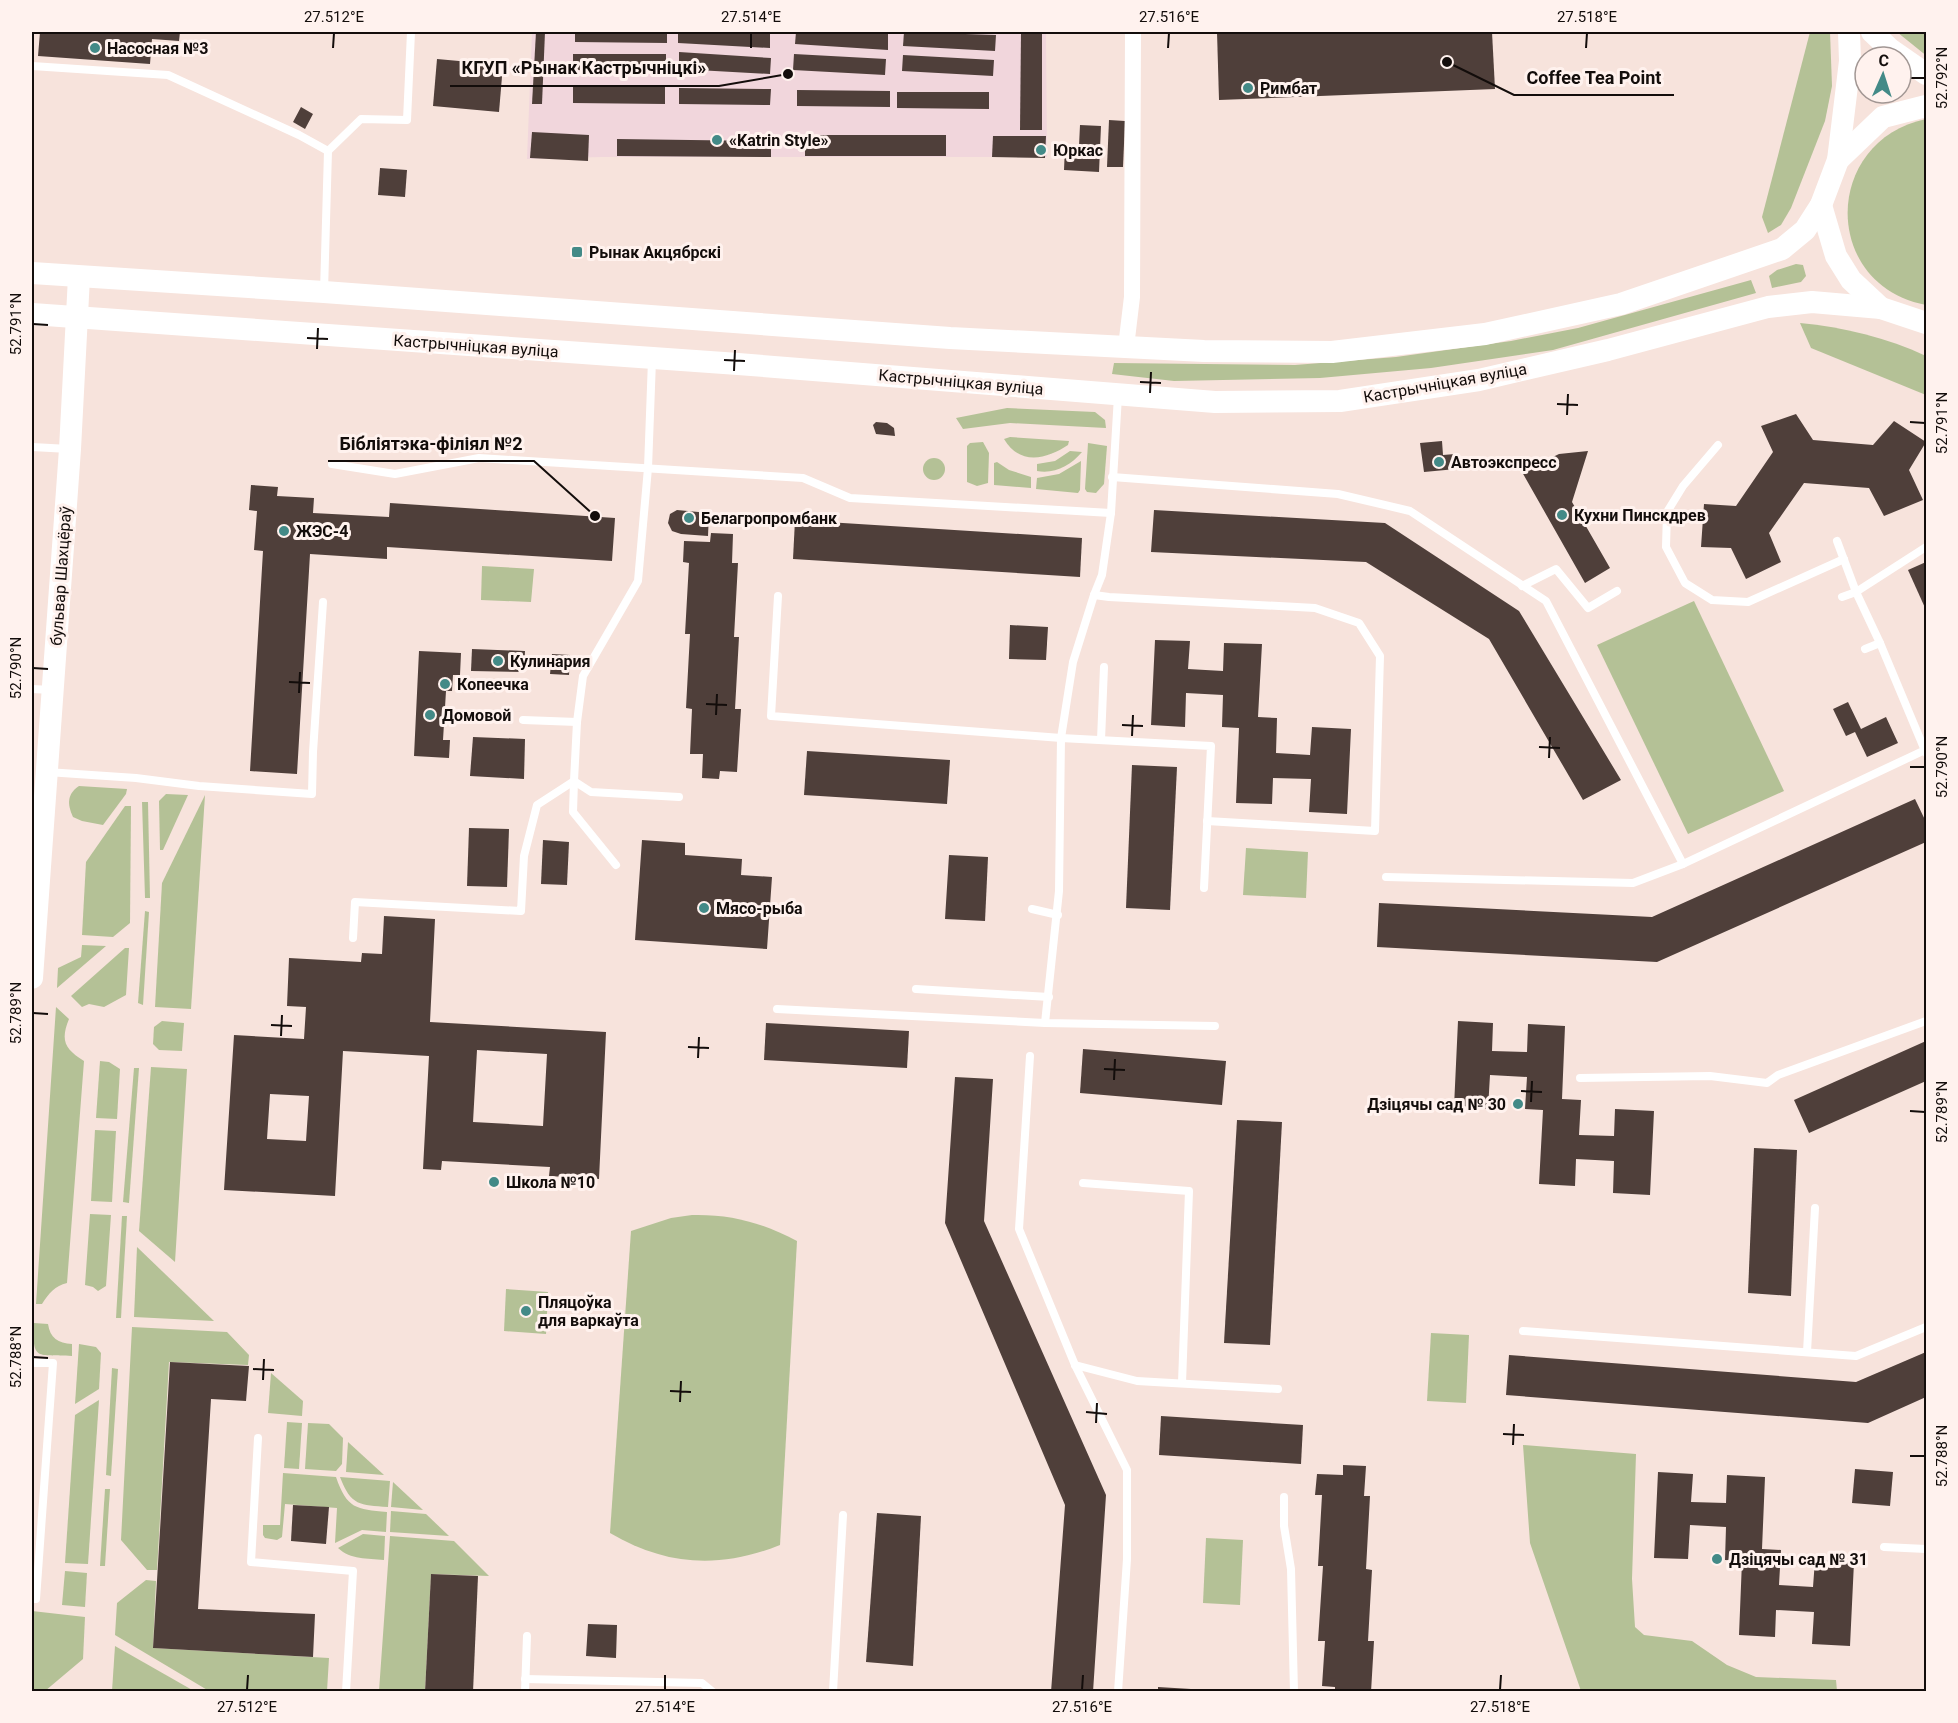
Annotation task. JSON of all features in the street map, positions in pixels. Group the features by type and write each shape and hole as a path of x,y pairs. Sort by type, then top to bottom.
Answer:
{"main road":[{"path":"32,273 324,292 739,324 1204,351 1332,352 1485,334 1621,304 1782,249 1806,230 1821,205 1838,160 1851,61 1849,32"},
{"path":"1872,32 1890,49 1926,74"},
{"path":"1838,160 1883,117 1926,106"},
{"path":"1821,205 1836,256 1851,280 1881,308 1926,322"},
{"name":"бульвар Шахцёраў","path":"32,978 35,884 46,772 42,689 70,449 78,277"},
{"name":"Кастрычніцкая вуліца","path":"32,314 1215,402 1340,401 1479,380 1608,350 1768,307 1812,302 1881,308"}],"street":[{"path":"1126,347 1132,297 1134,32"}],"lane":[{"path":"324,292 328,152 361,119 406,120 411,32"},
{"path":"32,66 168,75 299,135 328,152"},
{"path":"616,865 573,812 577,722 583,676 638,581 648,468 652,359"},
{"path":"1046,1023 1058,915 1061,738 1073,662 1102,575 1111,513 1118,396"},
{"path":"1718,445 1683,486 1667,512 1666,547 1685,583 1712,600 1748,602 1844,559"},
{"path":"32,447 70,449"},
{"path":"332,464 395,474 479,458 648,468 803,478 850,498 1111,513"},
{"path":"1112,477 1338,494 1410,511 1546,602 1683,864"},
{"path":"1386,877 1633,883 1683,864 1926,752 1856,592 1837,541"},
{"path":"1842,597 1856,592 1926,547"},
{"path":"1522,586 1556,569 1588,609 1617,591"},
{"path":"1094,595 1315,608 1359,623 1380,656 1375,831 1208,821"},
{"path":"777,596 771,716 1061,738 1211,746 1204,888"},
{"path":"46,772 312,794 323,602"},
{"path":"1865,648 1880,643"},
{"path":"1101,740 1104,667"},
{"path":"522,720 577,722"},
{"path":"574,781 591,792 680,797"},
{"path":"353,938 355,902 521,911 524,856 537,805 574,781"},
{"path":"1032,909 1058,915"},
{"path":"916,989 1049,998"},
{"path":"777,1009 1046,1023 1215,1026"},
{"path":"1580,1078 1710,1076 1767,1083 1778,1075 1926,1022"},
{"path":"1030,1056 1019,1229 1075,1365 1127,1470 1127,1559 1118,1692"},
{"path":"1083,1183 1188,1191 1182,1383"},
{"path":"1807,1352 1815,1208"},
{"path":"1523,1331 1856,1356 1926,1327"},
{"path":"32,1363 53,1364 36,1599 32,1599"},
{"path":"1075,1365 1137,1381 1278,1389"},
{"path":"258,1438 250,1562 353,1571 346,1692"},
{"path":"1284,1497 1284,1526 1291,1569 1294,1692"},
{"path":"833,1692 843,1515"},
{"path":"1884,1547 1926,1549"},
{"path":"525,1692 527,1636"},
{"path":"525,1679 702,1683 713,1692"}],"shaded area":[{"path":"532,32 1046,32 1047,157 527,159"}],"green space":[{"path":"1810,32 1830,32 1832,86 1825,121 1791,208 1781,225 1768,233 1762,217"},
{"path":"1897,32 1926,32 1926,55 1923,53"},
{"path":"1926,119 1926,305 1892,292 1867,271 1852,243 1848,213 1853,182 1867,155 1892,132"},
{"path":"1796,264 1803,265 1806,276 1801,282 1772,288 1769,276 1777,270"},
{"path":"1751,280 1756,293 1553,350 1431,368 1320,378 1174,381 1112,374 1114,363 1295,365 1396,357 1511,341 1578,328"},
{"path":"1800,323 1865,334 1926,356 1926,395 1811,348"},
{"path":"1007,408 1095,412 1105,420 1106,428 1010,423 963,429 956,418"},
{"path":"1010,437 1069,441 1068,445 1060,450 1034,457 1018,453 1010,448 1004,439"},
{"path":"983,442 989,453 988,483 977,486 967,482 967,446 970,443"},
{"path":"1088,443 1107,446 1104,484 1096,493 1087,492 1085,489"},
{"path":"1070,451 1082,452 1062,468 1044,472 1037,471 1037,464 1055,461"},
{"path":"934,458 942,461 945,469 942,477 934,480 926,477 923,469 926,461"},
{"path":"1081,461 1078,493 1036,489 1037,478 1059,474"},
{"path":"997,462 1009,470 1031,477 1031,488 994,485 994,463"},
{"path":"482,566 534,569 531,602 481,600"},
{"path":"1694,601 1784,791 1688,834 1597,645"},
{"path":"79,786 127,789 126,794 103,825 73,817 69,800 72,792"},
{"path":"166,794 188,795 163,850 160,850 159,801"},
{"path":"205,795 191,1009 155,1007 162,883"},
{"path":"142,802 148,802 150,898 145,898"},
{"path":"125,806 131,806 130,923 113,937 82,935 86,862"},
{"path":"1246,848 1308,852 1306,898 1243,895"},
{"path":"145,911 149,912 143,1005 138,1003"},
{"path":"82,945 106,946 57,988 58,968 81,957"},
{"path":"125,948 129,948 126,995 104,1007 89,1004 82,1007 71,996"},
{"path":"56,1007 69,1019 65,1033 66,1044 84,1061 67,1283 53,1290 42,1304 36,1304"},
{"path":"162,1021 184,1023 182,1051 159,1050 153,1044 154,1027"},
{"path":"100,1061 109,1062 120,1069 117,1119 96,1118"},
{"path":"151,1067 187,1069 175,1262 139,1231"},
{"path":"134,1068 139,1068 129,1203 123,1202"},
{"path":"95,1130 116,1131 112,1202 91,1201"},
{"path":"90,1214 111,1215 106,1286 98,1291 85,1285"},
{"path":"692,1215 720,1216 746,1221 772,1229 797,1241 780,1545 736,1558 694,1560 673,1558 631,1544 610,1533 631,1231 671,1218"},
{"path":"122,1216 127,1216 121,1318 116,1318"},
{"path":"137,1247 214,1321 134,1317"},
{"name":"Пляцоўка для варкаўта","path":"506,1289 548,1292 546,1334 504,1331"},
{"path":"34,1323 48,1324 56,1339 72,1344 72,1356 39,1353 34,1344"},
{"path":"132,1327 227,1332 249,1355 248,1365 169,1362 157,1570 147,1570 121,1540"},
{"path":"1431,1333 1469,1335 1466,1403 1427,1401"},
{"path":"79,1344 96,1347 101,1353 99,1389 75,1404"},
{"path":"112,1368 118,1369 111,1476 106,1475"},
{"path":"271,1373 303,1401 302,1416 268,1413"},
{"path":"99,1400 88,1564 65,1563 75,1415"},
{"path":"287,1422 302,1423 299,1469 284,1468"},
{"path":"308,1423 329,1424 343,1438 342,1464 336,1471 305,1469"},
{"path":"348,1442 384,1475 346,1472"},
{"path":"1523,1445 1636,1454 1632,1579 1635,1627 1644,1635 1692,1641 1727,1665 1756,1677 1836,1680 1837,1691 1581,1691 1530,1543"},
{"path":"283,1473 336,1477 344,1496 354,1505 368,1510 387,1512 386,1532 362,1530 335,1543 337,1508 285,1504 282,1537 277,1540 265,1538 263,1525 280,1525"},
{"path":"340,1477 390,1481 388,1507 370,1506 353,1499"},
{"path":"393,1482 423,1510 391,1507"},
{"path":"105,1489 110,1489 105,1566 100,1566"},
{"path":"391,1511 426,1514 449,1536 390,1532"},
{"path":"363,1534 385,1536 384,1560 354,1557 338,1548"},
{"path":"390,1536 454,1541 489,1576 431,1574 425,1691 379,1691"},
{"path":"1206,1538 1243,1540 1240,1605 1203,1603"},
{"path":"65,1571 87,1573 85,1607 62,1605"},
{"path":"146,1580 156,1581 153,1648 329,1658 327,1691 209,1691 115,1635 117,1603"},
{"path":"32,1611 85,1617 83,1659 45,1691 32,1691"},
{"path":"115,1646 194,1691 112,1691"}],"building":[{"name":"Насосная №3","path":"40,32 180,32 179,41 152,39 150,64 38,56"},
{"path":"536,32 545,32 542,104 532,104"},
{"path":"575,32 667,32 667,43 575,42"},
{"path":"678,32 770,32 770,48 678,43"},
{"path":"796,32 888,33 888,50 795,44"},
{"path":"904,32 996,35 995,51 903,46"},
{"path":"1021,32 1042,32 1042,130 1020,130"},
{"path":"1217,32 1492,32 1495,89 1219,100"},
{"path":"679,52 771,58 770,74 679,69"},
{"path":"573,54 666,54 666,71 573,70"},
{"path":"794,54 886,59 885,75 793,70"},
{"path":"903,55 994,60 993,76 902,71"},
{"path":"437,59 503,65 499,112 433,106"},
{"path":"573,87 665,87 665,104 573,103"},
{"path":"679,88 771,89 770,105 679,104"},
{"path":"797,90 890,91 890,107 797,106"},
{"path":"897,92 989,92 989,109 897,108"},
{"path":"301,107 313,114 305,129 293,122"},
{"path":"1109,120 1125,121 1123,167 1107,167"},
{"path":"1080,125 1101,126 1099,172 1064,170 1065,146 1079,146"},
{"path":"532,132 589,135 588,161 530,158"},
{"path":"805,135 946,135 946,156 805,156"},
{"path":"993,136 1046,136 1045,158 992,157"},
{"path":"617,139 771,141 771,157 617,156"},
{"path":"380,168 407,170 405,197 378,195"},
{"path":"1796,414 1813,440 1873,445 1894,421 1926,442 1909,470 1923,500 1884,516 1869,488 1804,483 1769,533 1781,562 1746,579 1731,548 1701,547 1704,504 1736,506 1773,452 1761,426"},
{"path":"876,422 887,423 894,428 895,436 876,434 873,425"},
{"name":"Автоэкспресс","path":"1442,441 1443,455 1455,454 1456,469 1424,472 1420,443"},
{"path":"1588,451 1572,502 1610,568 1585,583 1522,472 1559,454"},
{"path":"251,485 278,487 277,496 314,498 313,513 389,517 390,503 615,518 612,561 387,547 387,559 310,554 297,774 250,771 263,551 254,550 257,511 249,510"},
{"name":"Белагропромбанк","path":"677,510 709,513 708,536 672,531 668,523 670,514"},
{"path":"1154,510 1385,523 1519,611 1621,780 1583,800 1489,639 1366,562 1151,552"},
{"path":"795,520 1082,538 1080,577 793,559"},
{"path":"711,533 733,534 732,563 738,563 734,637 739,637 735,709 741,709 737,772 720,771 719,779 702,778 703,754 690,754 692,709 686,708 690,634 685,634 689,563 683,562 684,541 710,542"},
{"path":"1926,562 1926,610 1908,570"},
{"path":"1010,625 1048,627 1046,660 1009,659"},
{"path":"1155,640 1190,641 1188,669 1223,671 1224,643 1262,644 1258,717 1277,718 1276,753 1310,755 1312,727 1351,729 1347,814 1309,812 1311,779 1273,778 1272,804 1236,803 1239,728 1222,727 1223,695 1186,693 1185,727 1151,725"},
{"name":"Кулинария","path":"472,649 525,651 524,672 471,671"},
{"name":"Домовой","path":"419,651 461,653 460,675 453,675 452,691 446,691 443,740 450,740 449,758 414,756"},
{"path":"552,654 570,655 569,675 550,674"},
{"path":"1848,702 1861,729 1886,717 1898,743 1867,757 1855,732 1846,736 1833,709"},
{"path":"473,737 525,739 524,779 470,776"},
{"path":"807,751 950,760 947,804 804,795"},
{"path":"1132,765 1177,767 1170,910 1126,908"},
{"path":"1915,799 1926,822 1926,842 1657,962 1377,947 1379,903 1652,917"},
{"path":"469,828 509,829 507,887 467,886"},
{"path":"543,840 569,842 567,885 541,884"},
{"name":"Мясо-рыба","path":"642,840 685,843 685,855 742,859 741,875 772,877 767,949 635,940"},
{"path":"949,855 988,857 985,921 945,919"},
{"path":"384,916 435,919 430,1022 606,1032 599,1179 549,1176 550,1167 442,1161 441,1170 423,1169 429,1056 343,1051 335,1196 224,1190 234,1035 304,1039 306,1007 287,1006 289,958 361,962 362,953 382,954","holes":["477,1050 547,1054 543,1126 473,1122","270,1094 309,1096 306,1141 267,1139"]},
{"path":"1458,1021 1493,1023 1492,1051 1527,1052 1528,1024 1565,1026 1562,1099 1581,1100 1579,1135 1614,1136 1615,1109 1654,1111 1650,1195 1613,1193 1614,1161 1576,1159 1575,1186 1539,1184 1543,1110 1525,1109 1527,1077 1490,1075 1488,1109 1454,1107"},
{"path":"766,1023 909,1031 907,1068 764,1060"},
{"path":"1926,1041 1926,1081 1809,1133 1794,1100"},
{"path":"1083,1049 1226,1061 1222,1105 1080,1093"},
{"path":"955,1077 993,1079 984,1221 1106,1495 1093,1692 1051,1692 1065,1505 945,1223"},
{"path":"1237,1120 1282,1122 1270,1345 1224,1343"},
{"path":"1754,1148 1797,1150 1791,1296 1748,1293"},
{"path":"1926,1352 1926,1397 1868,1423 1506,1395 1509,1355 1856,1382"},
{"path":"170,1362 249,1366 246,1401 211,1399 198,1609 315,1614 313,1657 153,1648"},
{"path":"1161,1416 1303,1425 1301,1464 1159,1455"},
{"path":"1343,1465 1366,1466 1364,1496 1370,1496 1366,1569 1372,1570 1368,1641 1374,1641 1371,1692 1335,1692 1335,1687 1322,1686 1325,1641 1318,1641 1323,1566 1318,1566 1322,1495 1315,1495 1317,1474 1343,1475"},
{"path":"1855,1469 1893,1472 1890,1506 1852,1503"},
{"path":"1658,1472 1693,1474 1691,1502 1726,1503 1727,1475 1765,1477 1762,1549 1781,1550 1779,1585 1813,1587 1815,1560 1854,1562 1850,1646 1812,1644 1814,1612 1776,1610 1775,1637 1739,1635 1742,1561 1725,1560 1726,1527 1690,1525 1688,1559 1654,1558"},
{"path":"293,1505 329,1507 326,1544 291,1541"},
{"path":"877,1513 921,1516 913,1666 866,1662"},
{"path":"431,1574 478,1576 473,1692 425,1692"},
{"path":"588,1624 617,1625 616,1658 586,1656"},
{"path":"1158,1687 1191,1689 1190,1692 1158,1692"}],"place":[{"name":"Насосная №3","path":"95,48"},
{"name":"Coffee Tea Point","path":"1447,62"},
{"name":"КГУП «Рынак Кастрычніцкі»","path":"788,74"},
{"name":"Римбат","path":"1248,88"},
{"name":"«Katrin Style»","path":"717,140"},
{"name":"Юркас","path":"1041,150"},
{"name":"Рынак Акцябрскі","path":"577,252"},
{"name":"Автоэкспресс","path":"1439,462"},
{"name":"Кухни Пинскдрев","path":"1562,515"},
{"name":"Бібліятэка-філіял №2","path":"595,516"},
{"name":"Белагропромбанк","path":"689,518"},
{"name":"ЖЭС-4","path":"284,531"},
{"name":"Кулинария","path":"498,661"},
{"name":"Копеечка","path":"445,684"},
{"name":"Домовой","path":"430,715"},
{"name":"Мясо-рыба","path":"704,908"},
{"name":"Дзіцячы сад № 30","path":"1518,1104"},
{"name":"Школа №10","path":"494,1182"},
{"name":"Пляцоўка для варкаўта","path":"526,1311"},
{"name":"Дзіцячы сад № 31","path":"1717,1559"}]}
